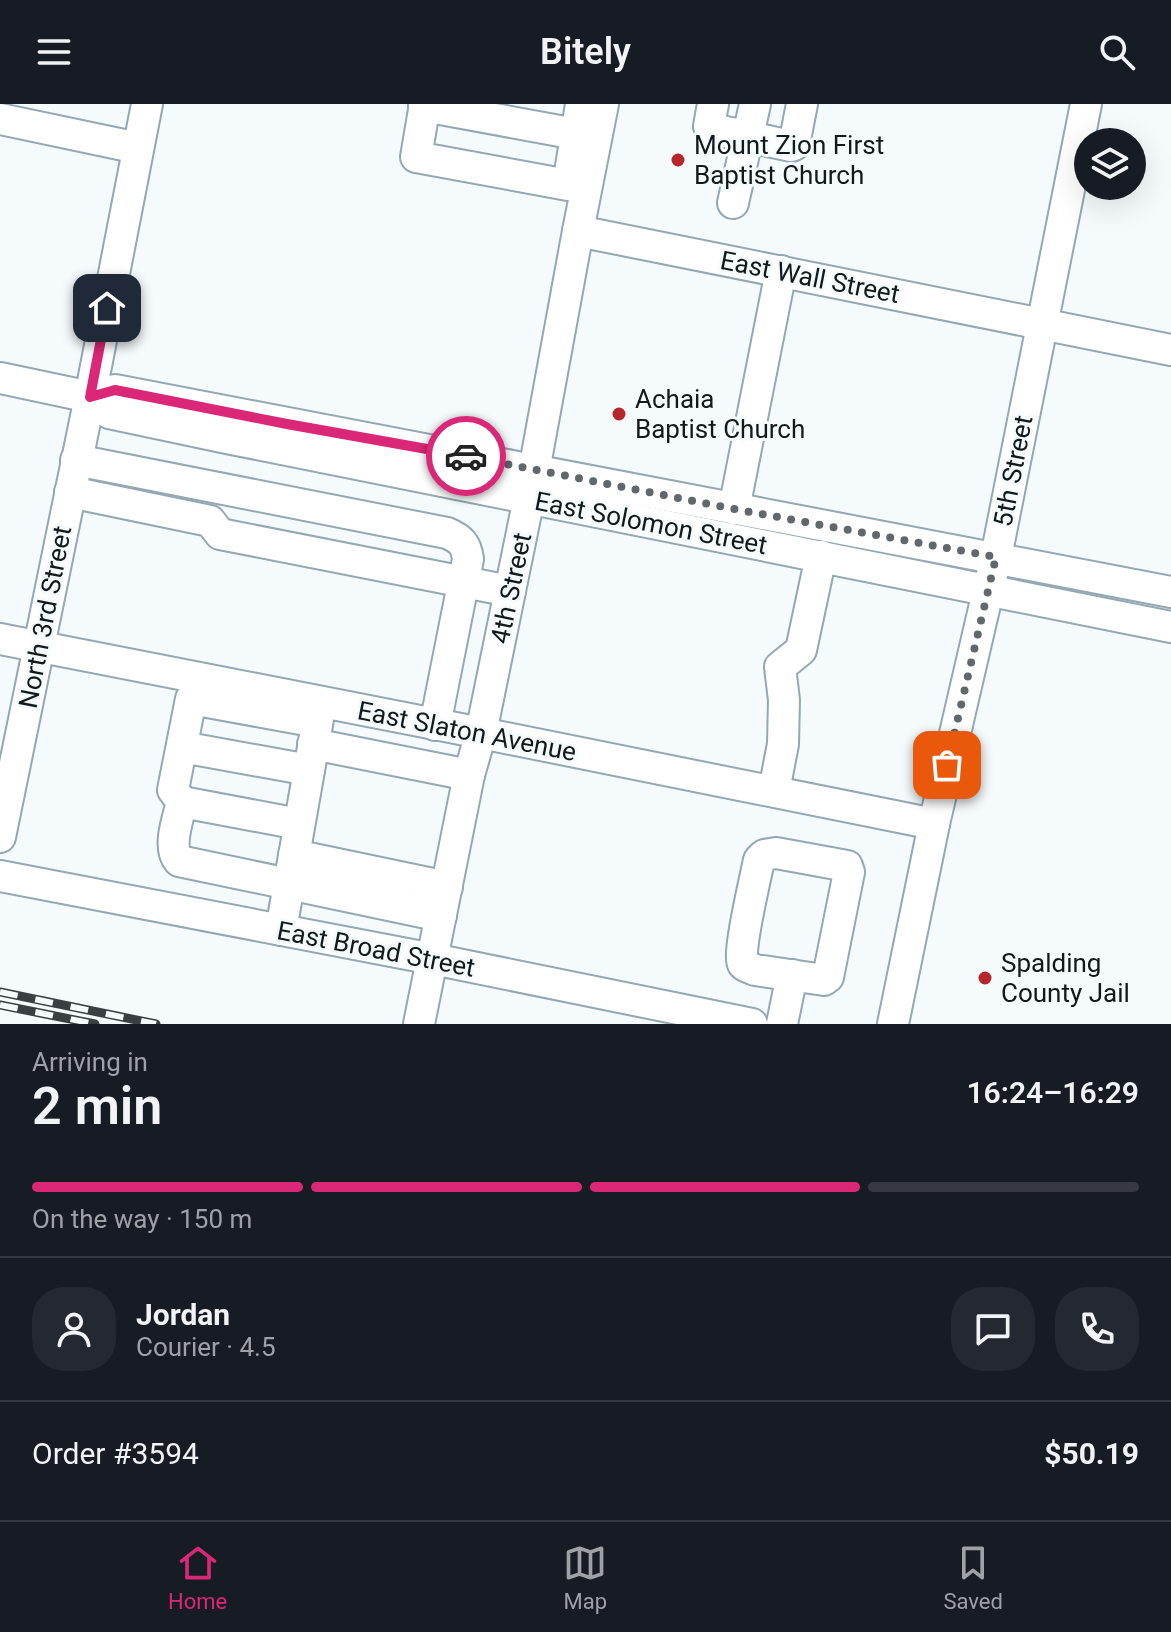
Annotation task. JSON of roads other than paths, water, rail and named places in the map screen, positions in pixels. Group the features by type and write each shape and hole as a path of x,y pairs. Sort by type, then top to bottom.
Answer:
{"street":[{"name":"North 3rd Street","path":"0,837 147,104"},
{"path":"576,134 425,105 416,157 568,185 581,104 603,106"},
{"path":"713,104 709,126 712,129 794,145 802,104"},
{"path":"733,203 755,104"},
{"name":"5th Street","path":"893,1024 934,824 996,557 1086,104"},
{"name":"4th Street","path":"419,1024 535,469 603,106"},
{"path":"0,119 138,148"},
{"name":"East Wall Street","path":"578,231 1171,350"},
{"path":"734,509 781,271"},
{"name":"East Solomon Street","path":"0,378 90,397 115,390 1171,592"},
{"name":"East Solomon Street","path":"90,397 109,413 1171,627"},
{"path":"210,521 227,438"},
{"path":"76,460 447,533 459,538 465,545 468,559 435,725"},
{"path":"70,492 210,521 220,534 510,591"},
{"path":"774,791 783,744 784,700 780,667 801,650 821,556"},
{"name":"East Slaton Avenue","path":"0,639 39,647 315,735 435,725 934,824"},
{"path":"299,824 182,802 173,790 191,699 469,775"},
{"path":"182,747 315,735"},
{"path":"281,930 315,735"},
{"path":"182,802 174,846 175,857 179,861 291,870 444,901"},
{"path":"776,853 847,866 849,872 828,977 824,980 792,975 755,970 745,966 742,961 744,932 759,860 764,855 776,853"},
{"name":"East Broad Street","path":"0,876 752,1024"},
{"path":"782,1024 792,975"}],"railway":[{"path":"0,992 156,1024"},
{"path":"0,1005 95,1024"}],"place":[{"name":"Mount Zion First Baptist Church","path":"678,160"},
{"name":"Achaia Baptist Church","path":"619,414"},
{"name":"Spalding County Jail","path":"985,978"}]}
